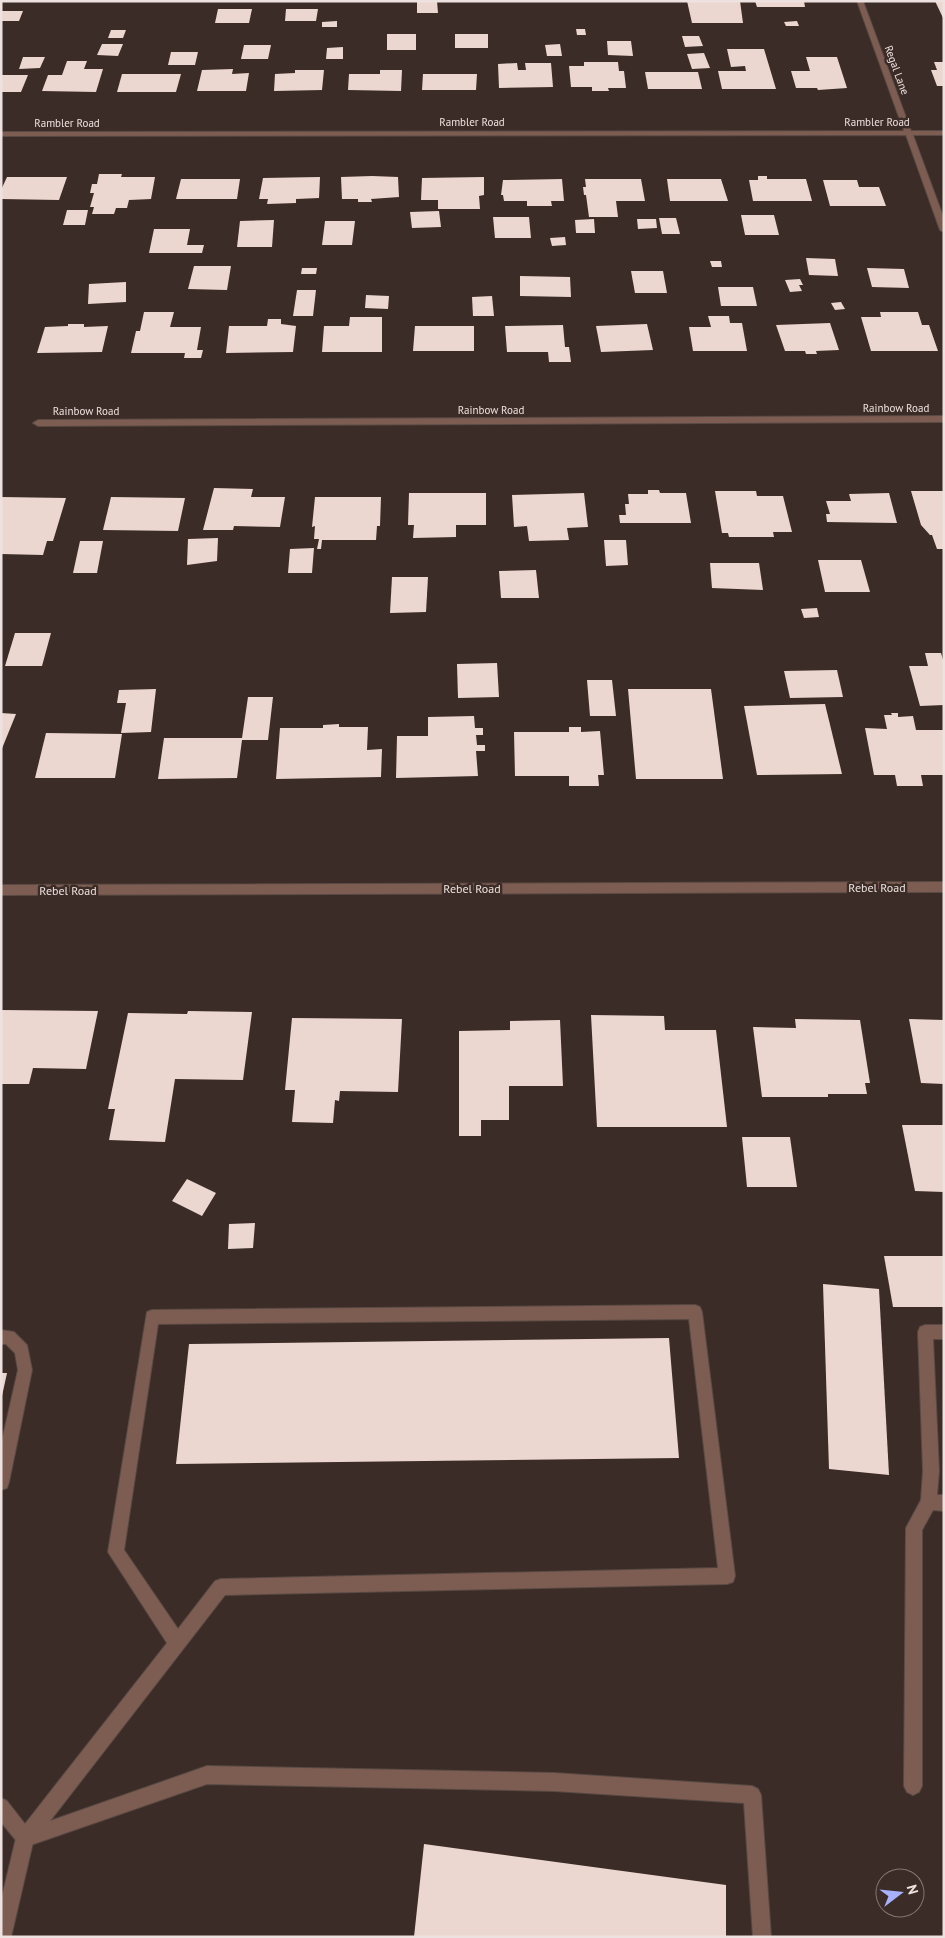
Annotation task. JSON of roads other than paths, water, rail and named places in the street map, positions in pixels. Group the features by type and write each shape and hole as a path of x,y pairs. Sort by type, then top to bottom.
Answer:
{"street":[{"name":"Regal Lane","path":"860,1 944,230"},
{"name":"Rambler Road","path":"1,134 944,133"},
{"name":"Rainbow Road","path":"38,422 944,420"},
{"name":"Rebel Road","path":"1,890 944,886"},
{"path":"2,1937 26,1838 177,1643 221,1586 727,1576 695,1312 152,1317 116,1552 177,1643"},
{"path":"913,1786 914,1528 936,1502 931,1471 925,1332 944,1332"},
{"path":"1,1337 9,1337 22,1350 25,1370 1,1482"},
{"path":"26,1838 207,1774 554,1782 752,1795 762,1937"},
{"path":"1,1807 26,1838"}]}
